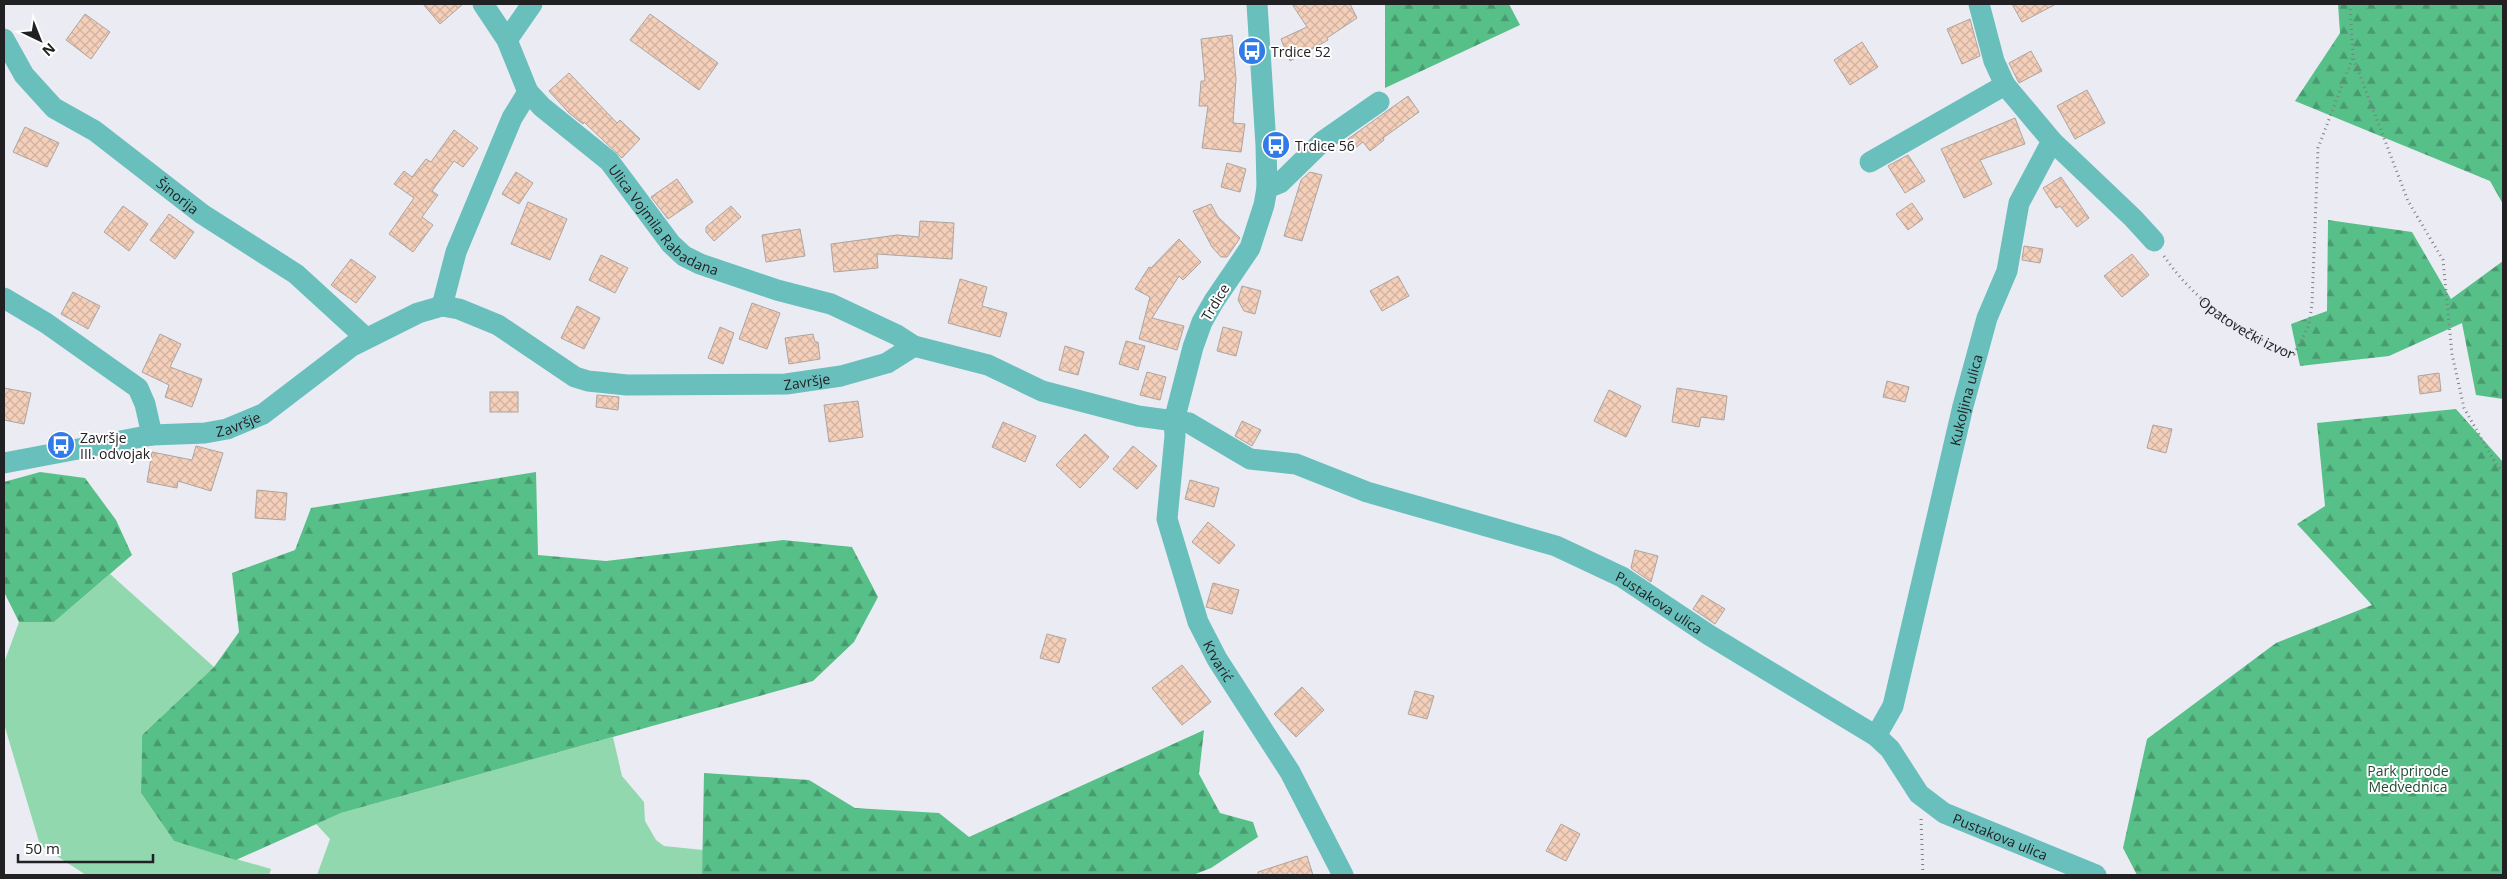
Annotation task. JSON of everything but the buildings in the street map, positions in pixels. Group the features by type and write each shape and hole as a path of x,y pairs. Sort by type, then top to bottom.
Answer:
{"street":[{"name":"Ulica Vojmila Rabadana","path":"482,4 507,40 528,92 542,107 609,161 660,231 684,256 708,267 777,290 830,304 897,335 914,346"},
{"path":"507,40 532,4"},
{"name":"Trdice","path":"1174,421 1179,395 1202,322 1250,248 1264,205 1267,188 1257,4"},
{"path":"1979,4 1994,61 2005,85 2052,141 2133,218 2154,242"},
{"name":"Šinorija","path":"4,39 24,75 54,108 95,131 202,214 296,274 366,338"},
{"path":"1870,162 2005,85"},
{"path":"442,306 456,252 512,118 528,92"},
{"path":"1267,188 1280,183 1323,141 1379,102"},
{"name":"Kukoljina ulica","path":"1876,736 1892,706 1963,406 1987,318 2007,271 2019,203 2052,141"},
{"path":"4,298 46,323 138,388 145,404 152,435"},
{"name":"Završje","path":"4,463 152,435 205,433 227,429 263,414 333,359 366,338 418,313 442,306 459,309 498,325 575,377 588,381 627,386 786,384 841,376 887,363 914,346"},
{"path":"914,346 988,365 1042,391 1065,398 1138,416 1174,421"},
{"name":"Pustakova ulica","path":"1174,421 1200,428 1219,442 1250,459 1296,464 1367,492 1556,546 1622,577 1676,614 1876,736 1890,749 1919,794 1931,805 1960,821 2096,875"},
{"name":"Krvarić","path":"1174,421 1175,436 1167,519 1198,622 1217,659 1290,772 1343,875"}],"path":[{"path":"2350,4 2353,57 2408,201 2443,260 2452,354 2464,408 2496,464 2503,471"},
{"name":"Opatovečki izvor","path":"2154,242 2169,264 2189,286 2222,316 2274,346 2294,354 2309,325 2311,311 2318,148 2322,132 2353,57"},
{"path":"1919,794 1923,875"}],"green space":[{"path":"1385,4 1509,4 1520,25 1385,88"},
{"path":"2338,4 2503,4 2503,204 2490,181 2295,101 2340,33"},
{"path":"2328,220 2412,232 2451,299 2503,261 2503,399 2476,395 2462,323 2389,356 2300,366 2291,324 2327,311"},
{"name":"Park prirode Medvednica","path":"2456,409 2503,462 2503,875 2137,875 2123,848 2147,739 2276,643 2372,605 2297,524 2325,506 2317,423"},
{"path":"40,472 85,478 116,520 132,555 54,622 19,622 4,592 4,482"},
{"path":"536,472 538,555 606,561 783,540 852,547 878,597 854,642 813,681 341,813 236,860 174,841 141,793 142,735 214,667 239,632 232,573 295,550 311,508"},
{"path":"110,574 214,667 142,735 141,793 174,841 271,869 269,875 86,875 40,845 4,724 4,663 19,622 54,622"},
{"path":"1204,730 1199,774 1220,813 1253,822 1258,837 1211,868 1193,875 702,875 704,773 809,780 855,808 939,813 969,837"},
{"path":"613,737 622,776 644,802 645,821 656,840 664,846 703,850 702,875 317,875 330,839 316,824 341,813"}],"place":[{"name":"Trdice 52","path":"1252,51"},
{"name":"Trdice 56","path":"1276,145"},
{"name":"Završje III. odvojak","path":"61,445"}]}
